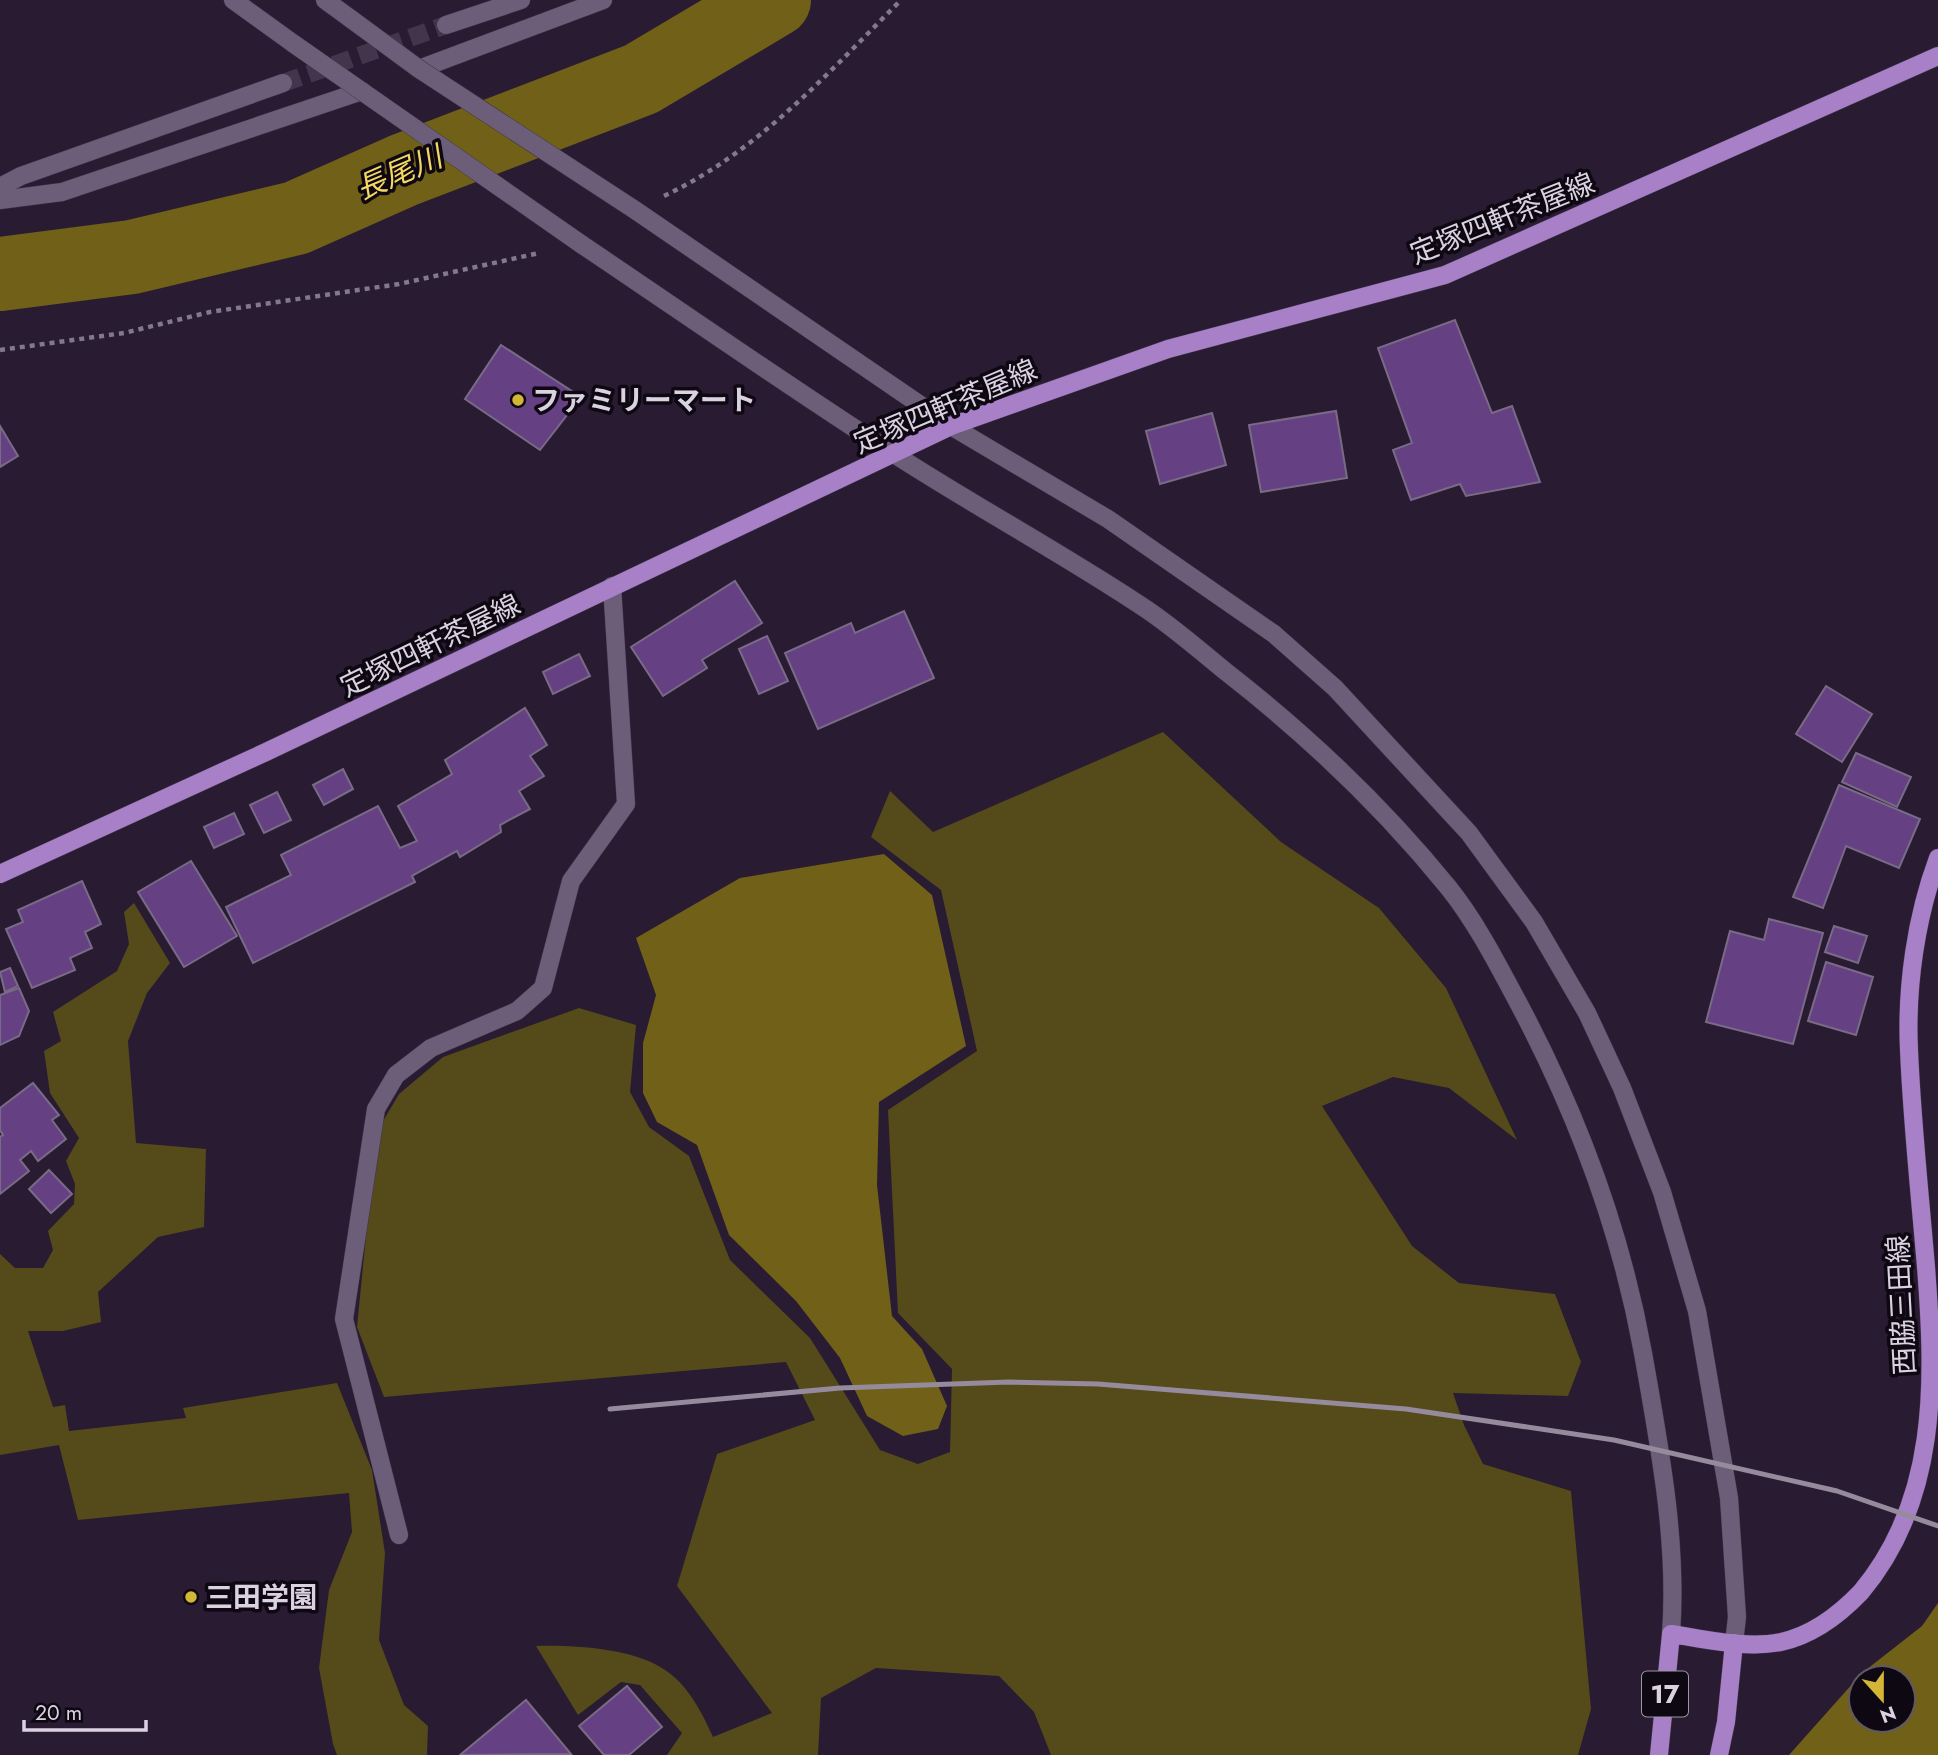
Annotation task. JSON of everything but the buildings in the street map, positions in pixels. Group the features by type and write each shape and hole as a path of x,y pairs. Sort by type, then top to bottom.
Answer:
{"main road":[{"name":"定塚四軒茶屋線","path":"0,874 266,752 951,426 1168,349 1445,275 1938,56"},
{"name":"西脇三田線","path":"1671,1634 1734,1643 1780,1642 1809,1633 1842,1612 1890,1559 1906,1526 1918,1491 1929,1444 1934,1364 1909,1048 1916,932 1938,858"},
{"name":"17","path":"1659,1755 1671,1634"},
{"name":"17","path":"1719,1755 1726,1722 1734,1643"}],"street":[{"path":"233,0 581,244 894,454 1157,617 1268,704 1373,802 1450,890 1497,963 1539,1041 1575,1117 1604,1195 1630,1285 1652,1404 1669,1538 1673,1606 1671,1634"},
{"path":"325,0 419,69 635,210 951,426 1108,519 1274,635 1335,688 1389,743 1469,833 1534,922 1587,1013 1622,1088 1662,1192 1697,1311 1729,1498 1737,1616 1734,1643"},
{"path":"446,25 521,0"},
{"path":"419,69 603,0"},
{"path":"0,187 21,176 283,83"},
{"path":"0,200 62,192 362,91"},
{"path":"399,1535 344,1319 376,1109 396,1075 431,1048 517,1011 543,988 571,881 626,804 612,586"}],"path":[{"path":"635,210 696,181 767,132 901,0"},
{"path":"0,350 124,333 210,312 399,284 581,244"}],"shaded area":[{"path":"1163,732 1281,842 1379,908 1446,988 1517,1140 1449,1088 1393,1077 1322,1106 1412,1246 1459,1283 1555,1294 1581,1362 1568,1396 1453,1393 1464,1425 1483,1464 1571,1491 1591,1709 1578,1755 1051,1755 1034,1712 999,1676 876,1668 821,1698 818,1755 667,1755 682,1733 640,1685 621,1682 578,1715 536,1646 601,1649 649,1661 671,1674 686,1690 699,1708 713,1737 772,1713 677,1586 717,1454 815,1420 786,1362 384,1397 357,1327 376,1133 399,1094 443,1057 579,1008 636,1025 630,1092 649,1127 689,1156 730,1260 810,1338 880,1450 918,1464 950,1452 952,1369 898,1313 888,1110 977,1051 941,890 871,837 890,791 933,832"},
{"path":"884,854 932,895 966,1046 879,1102 877,1185 892,1316 922,1349 947,1406 938,1429 903,1436 867,1416 840,1358 796,1301 729,1235 697,1145 657,1122 643,1093 643,1043 656,995 636,938 740,878"},
{"path":"134,903 170,963 147,993 128,1041 136,1143 206,1149 204,1227 158,1237 98,1292 101,1322 63,1331 28,1331 53,1407 65,1405 69,1431 186,1418 183,1408 337,1383 372,1470 385,1553 379,1640 404,1705 428,1726 427,1755 337,1755 333,1744 319,1668 329,1590 352,1532 349,1493 78,1520 59,1445 0,1455 0,1254 15,1268 43,1268 53,1250 48,1231 74,1204 75,1184 66,1161 79,1138 50,1093 44,1051 61,1041 53,1012 117,971 129,944 124,912"},
{"path":"1938,1603 1938,1755 1789,1755 1847,1690 1847,1734 1917,1734 1917,1664 1873,1664 1922,1626"}],"waterway":[{"name":"長尾川","path":"0,274 132,257 296,218 404,170 641,79 774,0"}],"tunnel":[{"path":"283,83 446,25"}],"railway":[{"path":"610,1409 840,1388 1009,1382 1098,1384 1406,1409 1614,1440 1837,1491 1938,1526"}],"place":[{"name":"ファミリーマート","path":"518,400"},
{"name":"三田学園","path":"191,1597"}]}
